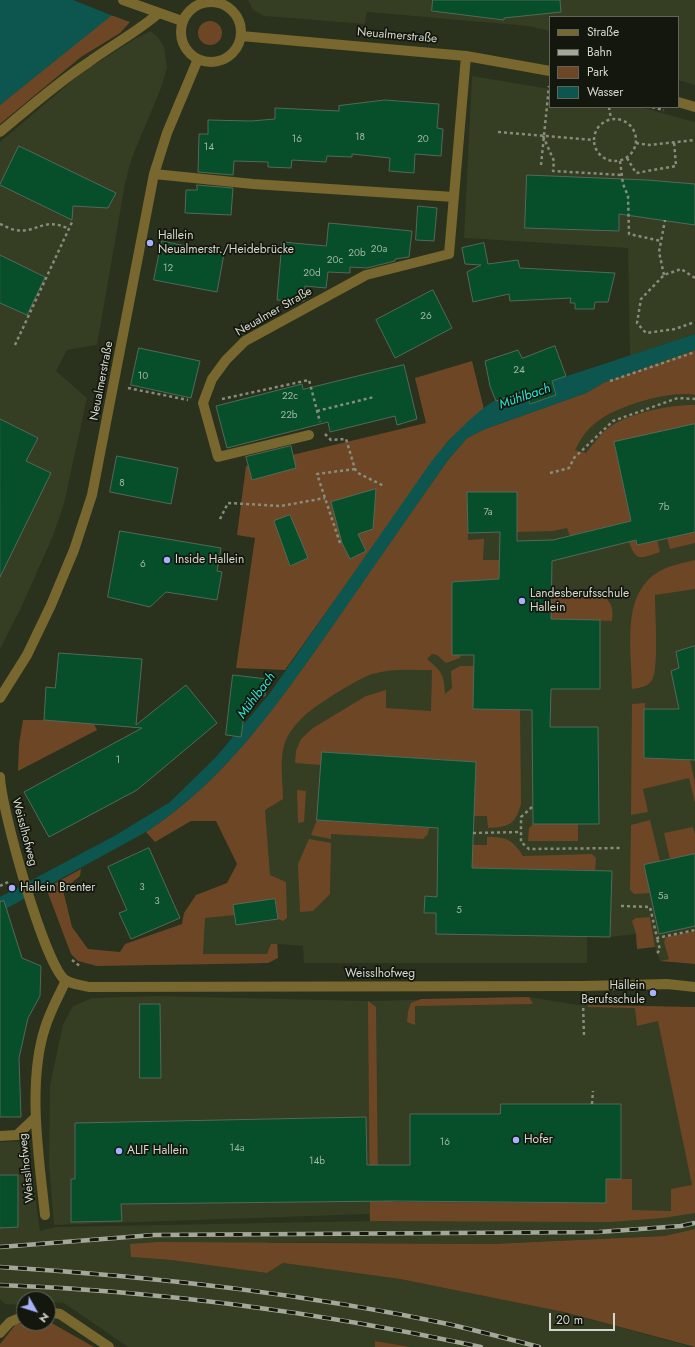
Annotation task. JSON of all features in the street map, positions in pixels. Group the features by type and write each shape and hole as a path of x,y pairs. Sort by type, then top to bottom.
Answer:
{"street":[{"path":"123,0 182,21"},
{"path":"203,2 224,2 236,16 240,26 241,36 232,52 224,59 208,62 198,59 191,55 184,47 181,37 182,21 186,14 203,2"},
{"path":"0,132 53,87 90,61 141,29 159,13"},
{"name":"Neualmerstraße","path":"241,36 466,56 549,71"},
{"name":"Neualmer Straße","path":"203,403 212,379 226,360 245,341 366,275 449,254 466,56"},
{"name":"Neualmerstraße","path":"0,698 27,655 74,550 92,495 154,174 167,133 198,59"},
{"path":"679,102 695,107"},
{"path":"154,174 253,184 454,196"},
{"path":"203,403 218,457 310,435"},
{"name":"Weisslhofweg","path":"0,777 1,793 23,878 52,961 66,980 89,987 583,986 668,984 695,987"},
{"name":"Weisslhofweg","path":"45,1215 36,1118 39,1057 45,1028 66,980"},
{"name":"Weisslhofweg","path":"0,1136 17,1135 36,1118"},
{"path":"56,1313 60,1314 109,1347"},
{"path":"0,1333 10,1322 16,1319"}],"path":[{"path":"541,165 549,86"},
{"path":"609,108 611,120"},
{"path":"611,120 621,120 628,124 635,135 636,142 634,148 627,158 620,161 607,160 600,156 595,150 593,140 599,126 611,120"},
{"path":"498,132 593,140"},
{"path":"543,136 554,161 554,171 622,175"},
{"path":"636,142 649,145 695,140"},
{"path":"627,158 636,172 676,166 674,142"},
{"path":"620,161 623,184 628,196 629,234 662,241"},
{"path":"16,345 73,220"},
{"path":"664,275 659,252 666,220"},
{"path":"0,224 14,230 28,230 47,223 59,224 69,230"},
{"path":"695,278 681,269 664,275 641,299 637,323 646,333 675,329 695,322"},
{"path":"610,381 695,352"},
{"path":"114,387 136,389 203,403 309,380 322,432 331,440 346,439 358,473 384,486"},
{"path":"317,411 374,397"},
{"path":"550,473 569,468 574,458 613,421 678,398 695,399"},
{"path":"310,435 322,432"},
{"path":"340,543 317,474 355,468"},
{"path":"220,519 228,502 281,506 325,498"},
{"path":"532,807 521,817 521,842 529,849 622,848"},
{"path":"473,833 521,832"},
{"path":"0,886 23,878"},
{"path":"621,906 650,907 660,950 657,953"},
{"path":"658,938 695,930"},
{"path":"67,954 81,967 87,969"},
{"path":"583,1002 584,1036"},
{"path":"592,1092 592,1104"}],"shaded area":[{"path":"248,0 695,0 695,85 679,80 679,16 549,16 549,31 528,26 367,12 365,24 264,16 253,10"},
{"path":"151,31 158,37 164,47 167,68 161,88 131,160 125,184 97,345 67,350 56,371 87,398 64,504 53,536 21,608 0,649 0,142 80,74 136,38"},
{"path":"472,76 549,89 549,108 644,108 695,122 695,334 630,356 628,248 464,238"},
{"name":"Landesberufsschule Hallein","path":"695,380 695,953 660,961 655,947 637,949 636,934 610,937 587,936 587,963 304,963 303,946 278,944 278,958 268,963 185,965 190,907 262,895 249,739 448,460"},
{"path":"157,996 368,1001 529,997 578,1005 663,1006 695,1161 695,1229 664,1236 492,1244 274,1242 131,1257 171,1260 267,1273 283,1263 400,1279 564,1312 692,1347 410,1347 376,1341 375,1347 128,1347 64,1303 56,1302 56,1291 16,1291 16,1305 5,1304 0,1299 0,1142 28,1141 40,1231 55,1227 370,1221 369,1214 54,1225 49,1165 50,1085 63,1024 73,1006 92,998"}],"green space":[{"path":"111,15 130,22 120,33 81,57 0,124 0,105"},
{"path":"210,21 215,22 221,28 221,38 215,44 210,45 205,44 199,38 198,33 199,28 205,22"},
{"path":"695,350 695,395 672,395 645,400 607,415 587,431 575,450 586,453 598,438 611,426 640,413 674,406 695,405 695,433 693,425 614,443 631,521 570,536 567,528 553,531 517,532 517,492 467,493 468,540 484,539 483,560 500,560 500,580 452,582 452,654 461,655 460,658 446,663 437,655 432,654 427,659 441,674 444,682 445,694 452,688 451,671 460,666 474,666 473,709 520,710 521,804 519,811 510,824 501,827 488,828 487,816 473,816 476,762 322,752 321,765 295,763 296,751 301,739 313,728 366,696 386,690 386,708 431,711 432,670 394,670 372,674 346,687 309,712 292,729 285,742 282,756 283,799 265,810 270,875 286,882 287,918 283,921 278,919 275,899 233,905 235,915 205,918 203,954 267,954 271,944 277,944 278,958 268,963 97,966 78,961 71,954 46,888 81,869 80,876 63,890 72,927 88,949 120,952 125,944 182,924 184,913 196,895 227,883 237,864 216,821 191,821 155,842 146,832 175,811 202,788 226,764 272,710 314,653 448,460 467,438 485,429 586,393 605,382"},
{"path":"472,361 484,409 448,441 285,670 236,668 255,538 237,535 246,466 426,423 415,378"},
{"path":"695,532 695,543 670,549 667,538"},
{"path":"635,540 637,545 657,540 660,552 644,557 637,556 629,542"},
{"path":"695,560 695,589 655,595 656,653 654,674 652,680 648,684 643,687 632,689 630,640 631,624 639,593 647,581 660,571"},
{"path":"604,597 607,599 612,608 612,621 551,619 552,598"},
{"path":"645,703 644,758 681,725 675,709 679,709 695,783 695,803 689,778 643,789 648,812 631,815 632,704"},
{"path":"23,720 94,724 97,730 18,771 19,744"},
{"path":"297,790 306,791 304,822 298,823"},
{"path":"317,820 429,828 428,834 423,839 331,834 331,839 311,835"},
{"path":"650,820 660,861 644,865 650,893 634,894 630,890 631,825"},
{"path":"533,824 578,824 578,841 528,841 529,828"},
{"path":"693,827 695,835 695,854 670,859 664,833"},
{"path":"487,837 508,840 523,856 592,854 596,858 595,870 472,868 472,845 487,845"},
{"path":"309,839 331,843 330,894 313,911 300,912 298,864"},
{"path":"650,917 655,947 637,949 636,934 632,921 636,918"},
{"path":"695,931 695,964 660,961 669,959 664,942 666,937"},
{"path":"529,997 533,1004 415,1006 415,1025 407,1022 408,1011 411,1003 421,999"},
{"path":"368,1001 376,1007 378,1185 393,1185 393,1202 605,1203 606,1179 632,1179 632,1210 671,1211 671,1189 692,1185 658,1021 637,1026 635,1008 588,1007 588,1005 695,1007 695,1213 663,1218 611,1222 370,1221"},
{"path":"695,1229 695,1347 564,1312 400,1279 283,1263 267,1273 171,1260 131,1257 130,1244 158,1242 492,1244 664,1236"},
{"path":"16,1324 16,1331 56,1331 56,1326 94,1347 0,1347 0,1344"},
{"path":"375,1341 405,1346 410,1347 375,1347"}],"water":[{"path":"0,0 131,0 0,105"},
{"name":"Mühlbach","path":"695,334 695,350 605,382 586,393 485,429 467,438 448,460 293,682 250,737 226,764 202,788 175,811 146,832 0,912 0,897 116,835 170,802 216,757 270,693 431,462 452,437 479,412 496,400 525,391 530,404 552,381"}],"pier":[{"path":"73,0 133,0 113,16"}],"building":[{"path":"433,0 560,0 561,12 504,18 504,20 432,11"},
{"path":"385,100 439,104 437,128 443,129 441,156 415,154 414,173 389,171 390,158 352,154 352,157 327,156 326,162 292,160 291,168 268,167 268,162 234,161 233,175 198,172 199,134 208,134 208,120 251,121 275,119 275,108 339,111 339,106"},
{"path":"19,146 116,193 108,208 73,206 72,220 0,185"},
{"path":"527,175 647,180 695,184 695,225 619,214 619,231 525,228"},
{"path":"197,185 233,188 231,215 185,213 186,190 197,190"},
{"path":"418,206 437,208 434,241 416,240"},
{"path":"329,223 412,231 409,257 395,259 395,261 367,268 350,267 350,273 328,272 326,288 305,286 304,301 277,300 282,242 326,246"},
{"path":"162,241 224,254 217,292 154,280"},
{"path":"484,243 488,264 518,260 520,268 615,273 608,302 595,302 594,309 575,309 575,303 570,303 571,298 510,301 509,294 473,302 467,272 481,265 465,264 462,248"},
{"path":"0,255 45,277 27,315 0,303"},
{"path":"433,290 452,328 395,358 376,320"},
{"path":"555,346 566,376 552,381 556,395 530,404 526,390 496,401 490,386 485,361 518,350 522,358"},
{"path":"139,348 200,361 191,398 131,385"},
{"path":"404,365 417,419 397,425 395,416 330,432 328,422 227,448 216,406 302,384 303,389"},
{"path":"0,419 38,438 26,461 51,473 0,577"},
{"path":"695,424 695,532 637,545 636,540 552,561 551,619 600,620 600,689 551,689 550,727 598,727 599,824 533,824 532,710 473,709 474,655 452,655 452,582 499,579 500,532 468,533 467,492 517,492 517,541 553,540 631,521 614,442"},
{"path":"291,446 296,468 252,480 246,457"},
{"path":"117,456 178,468 171,504 110,492"},
{"path":"376,489 373,529 358,534 366,551 350,559 342,543 331,502"},
{"path":"290,515 308,558 290,566 274,521"},
{"name":"Inside Hallein","path":"120,531 221,548 217,571 222,572 217,600 166,592 150,607 108,597"},
{"path":"695,646 695,760 644,758 644,709 679,709 671,671 679,668 676,652"},
{"path":"59,653 142,659 136,725 186,685 217,723 137,790 49,837 24,792 142,728 44,720 46,687 55,688"},
{"path":"233,675 267,679 265,696 253,695 252,703 246,702 241,737 226,735"},
{"path":"322,752 476,762 472,868 612,871 610,937 436,934 436,913 424,913 425,896 437,897 438,828 317,820"},
{"path":"149,848 180,918 131,939 119,913 127,910 108,867"},
{"path":"695,854 695,926 659,934 644,865"},
{"path":"275,899 278,919 236,925 233,905"},
{"path":"4,901 22,958 41,966 40,996 28,1018 19,1058 21,1117 0,1117 0,902"},
{"path":"140,1004 160,1004 161,1078 140,1078"},
{"path":"501,1104 621,1104 621,1179 606,1179 606,1203 393,1201 121,1204 122,1221 71,1222 71,1179 75,1179 75,1123 366,1117 367,1165 410,1165 410,1114 500,1114"},
{"path":"0,1175 18,1175 18,1227 0,1228"}],"railway":[{"path":"0,1247 154,1235 599,1232 681,1226 695,1223"},
{"path":"0,1267 113,1275 225,1287 337,1303 448,1324 539,1347"},
{"path":"0,1285 121,1292 182,1298 302,1314 481,1347"}],"place":[{"name":"Hallein Neualmerstr./Heidebrücke","path":"150,243"},
{"name":"Inside Hallein","path":"167,560"},
{"name":"Landesberufsschule Hallein","path":"522,601"},
{"name":"Hallein Brenter","path":"12,888"},
{"name":"Hallein Berufsschule","path":"653,993"},
{"name":"Hofer","path":"516,1140"},
{"name":"ALIF Hallein","path":"119,1151"}]}
